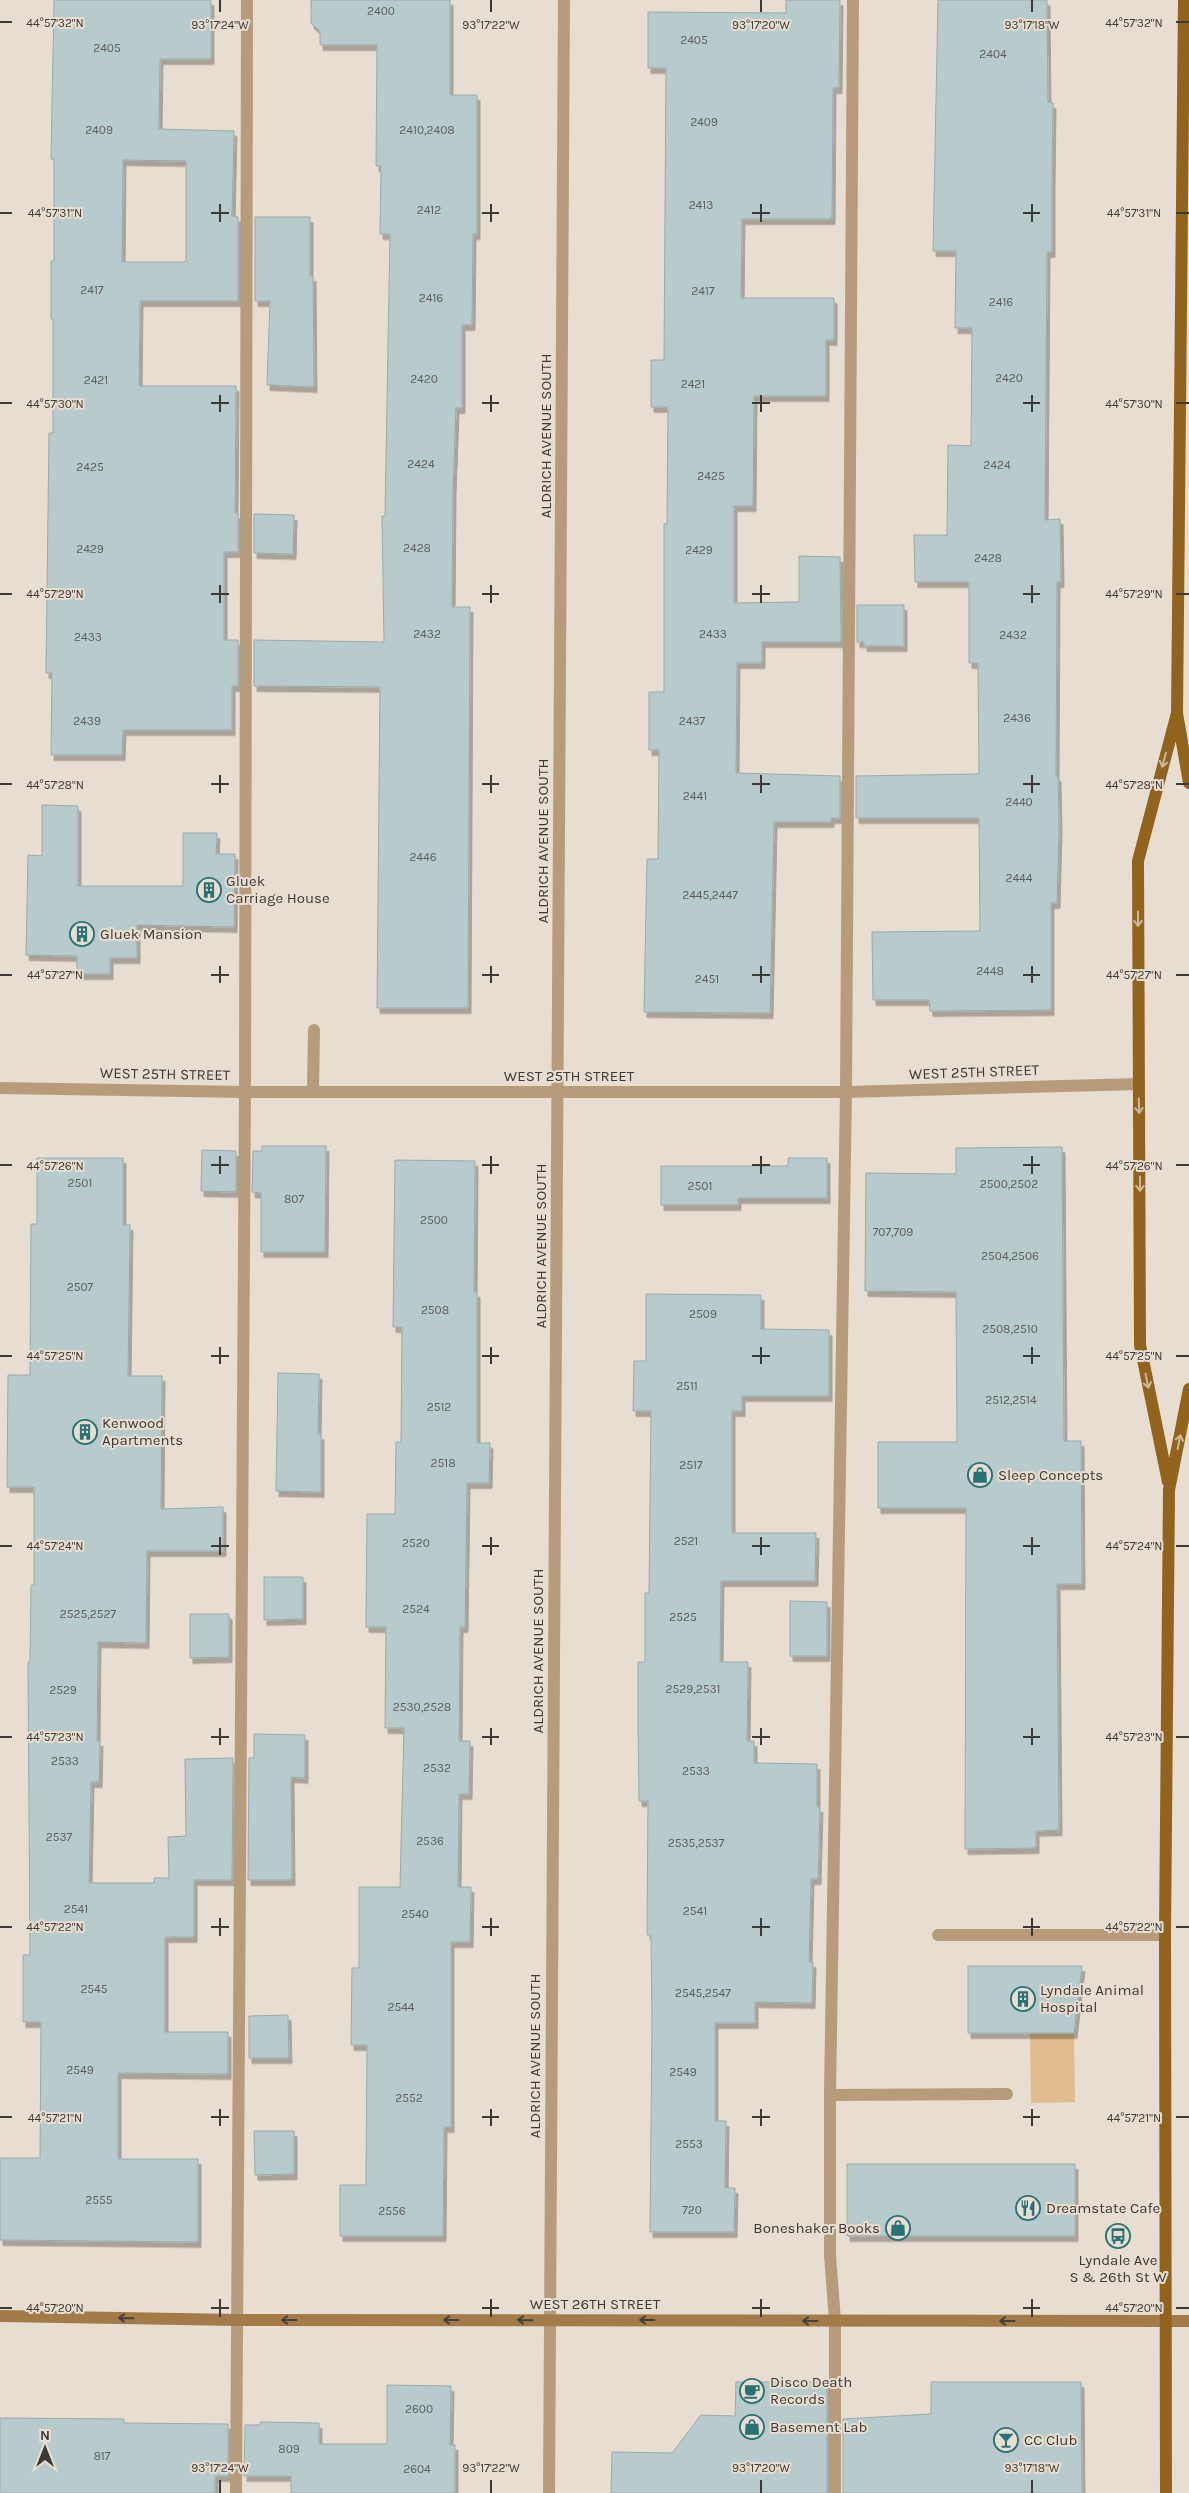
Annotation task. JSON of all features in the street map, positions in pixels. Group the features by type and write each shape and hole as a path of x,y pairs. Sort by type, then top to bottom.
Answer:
{"main road":[{"path":"1184,0 1177,713 1189,784"},
{"path":"1169,1490 1140,1345 1138,861 1177,713"},
{"path":"1166,2493 1165,1935 1169,1490 1189,1389"}],"street":[{"path":"236,2493 245,1092 247,0"},
{"name":"ALDRICH AVENUE SOUTH","path":"549,2493 559,1092 564,0"},
{"path":"835,2493 835,2321 830,2272 830,2095 846,1092 853,0"},
{"path":"313,1092 314,1030"},
{"name":"WEST 25TH STREET","path":"0,1088 245,1092 846,1092 1139,1084"},
{"path":"938,1935 1165,1935"},
{"path":"830,2095 1007,2094"},
{"name":"WEST 26TH STREET","path":"0,2316 238,2320 1189,2321"}],"shaded area":[{"path":"1030,2033 1074,2033 1075,2102 1031,2103"}],"building":[{"path":"54,0 211,0 211,59 160,59 159,129 234,131 232,216 238,217 238,301 140,301 139,386 236,386 235,513 238,513 238,552 224,552 224,640 238,640 238,686 232,686 232,730 123,730 122,755 51,755 52,673 46,673 49,433 53,433 51,261 54,261 54,159 51,159","holes":["123,160 186,161 186,262 122,262"]},
{"path":"311,0 450,0 450,95 477,95 477,234 473,234 472,325 462,325 462,408 456,408 453,489 452,607 470,607 468,1008 377,1008 380,687 254,686 254,640 384,642 382,516 385,516 390,234 380,234 381,166 376,166 377,45 320,45 320,31 311,23"},
{"path":"786,0 840,0 839,88 833,88 832,219 742,219 741,298 834,298 834,340 826,340 826,396 754,396 753,506 734,506 734,603 799,602 799,556 840,557 841,642 762,642 762,663 737,663 736,773 840,776 840,818 831,818 831,822 774,822 770,1013 644,1012 647,859 658,859 659,750 649,750 649,692 664,692 664,524 667,524 668,407 651,407 651,360 664,360 666,68 648,68 648,12 786,13"},
{"path":"938,0 1047,0 1048,102 1053,103 1052,252 1047,252 1045,520 1060,519 1061,582 1057,582 1056,776 1058,776 1059,827 1057,903 1051,903 1051,1010 930,1011 929,1000 873,1000 872,932 980,931 979,818 856,818 856,776 979,774 978,663 969,663 969,582 915,582 914,535 947,535 948,445 971,446 972,328 955,328 956,251 933,251"},
{"path":"255,217 310,217 310,276 313,276 314,387 267,385 270,301 255,301"},
{"path":"254,514 294,515 293,554 254,553"},
{"path":"857,605 904,605 904,646 864,646 864,642 857,642"},
{"path":"42,805 78,806 78,886 183,886 183,833 217,833 216,854 235,854 234,927 137,925 137,958 110,958 110,974 77,974 77,956 26,955 28,855 42,856"},
{"path":"262,1146 326,1146 325,1252 261,1252 261,1193 252,1192 253,1151 262,1151"},
{"path":"1062,1147 1064,1441 1081,1441 1082,1584 1057,1584 1059,1830 1036,1831 1036,1848 965,1849 966,1508 878,1508 878,1442 957,1442 956,1292 865,1291 866,1173 956,1174 956,1148"},
{"path":"202,1150 236,1151 236,1192 201,1191"},
{"path":"37,1158 123,1158 123,1225 130,1225 128,1376 162,1376 161,1509 223,1507 223,1551 147,1551 146,1643 98,1642 97,1741 100,1741 99,1782 91,1782 89,1883 154,1883 154,1878 169,1878 168,1837 186,1836 185,1759 233,1758 232,1880 194,1880 194,1937 165,1937 165,2032 228,2032 228,2074 118,2073 118,2159 198,2159 198,2242 0,2240 0,2158 40,2158 41,2022 23,2022 23,1955 30,1955 28,1662 30,1662 31,1585 34,1585 34,1487 7,1487 8,1375 30,1375 31,1224 37,1224"},
{"path":"788,1158 827,1158 827,1198 738,1198 738,1205 661,1205 661,1166 788,1166"},
{"path":"395,1160 475,1161 474,1292 477,1292 477,1443 490,1443 489,1483 467,1483 465,1627 460,1627 459,1741 470,1741 469,1794 459,1794 458,1887 471,1887 470,1942 451,1942 451,2127 444,2127 443,2236 340,2236 340,2185 366,2185 367,2045 351,2045 352,1968 359,1968 359,1887 400,1887 404,1728 385,1728 386,1627 366,1627 367,1514 395,1514 396,1442 401,1442 402,1327 393,1327"},
{"path":"646,1294 761,1295 761,1329 829,1330 829,1396 742,1396 742,1411 732,1411 732,1533 816,1533 815,1581 721,1581 720,1662 748,1662 747,1741 754,1741 754,1763 817,1764 817,1807 820,1807 818,1879 811,1879 809,1962 813,1962 812,2003 755,2002 755,2023 715,2023 715,2121 726,2121 725,2188 735,2188 734,2232 650,2232 651,1935 647,1935 648,1801 639,1801 638,1662 645,1662 645,1593 649,1593 651,1411 633,1411 634,1361 646,1361"},
{"path":"278,1373 319,1374 318,1434 321,1434 321,1492 276,1491"},
{"path":"264,1577 303,1577 303,1619 264,1620"},
{"path":"790,1601 827,1602 827,1656 790,1656"},
{"path":"190,1614 229,1614 229,1657 190,1658"},
{"path":"254,1734 305,1735 305,1778 291,1777 292,1880 248,1880 249,1758 254,1758"},
{"name":"Lyndale Animal Hospital","path":"968,1966 1082,1966 1074,2033 968,2033"},
{"path":"288,2015 289,2058 249,2058 249,2016"},
{"path":"254,2131 294,2131 294,2174 255,2175"},
{"path":"847,2164 1075,2164 1075,2236 847,2236"},
{"path":"736,2382 827,2382 827,2493 611,2493 612,2452 672,2453 701,2415 735,2416"},
{"path":"931,2382 1081,2382 1082,2493 843,2493 843,2419 931,2414"},
{"path":"387,2385 451,2386 450,2445 455,2445 455,2493 291,2493 291,2476 244,2476 245,2425 260,2425 260,2422 319,2423 319,2444 387,2444"},
{"path":"0,2418 124,2419 124,2423 228,2424 228,2476 215,2476 215,2493 0,2493"}],"place":[{"name":"Gluek Carriage House","path":"209,890"},
{"name":"Gluek Mansion","path":"82,934"},
{"name":"Kenwood Apartments","path":"85,1432"},
{"name":"Sleep Concepts","path":"980,1475"},
{"name":"Lyndale Animal Hospital","path":"1023,1999"},
{"name":"Dreamstate Cafe","path":"1028,2208"},
{"name":"Boneshaker Books","path":"898,2228"},
{"name":"Lyndale Ave S & 26th St W","path":"1118,2236"},
{"name":"Disco Death Records","path":"752,2391"},
{"name":"Basement Lab","path":"752,2427"},
{"name":"CC Club","path":"1006,2440"}]}
